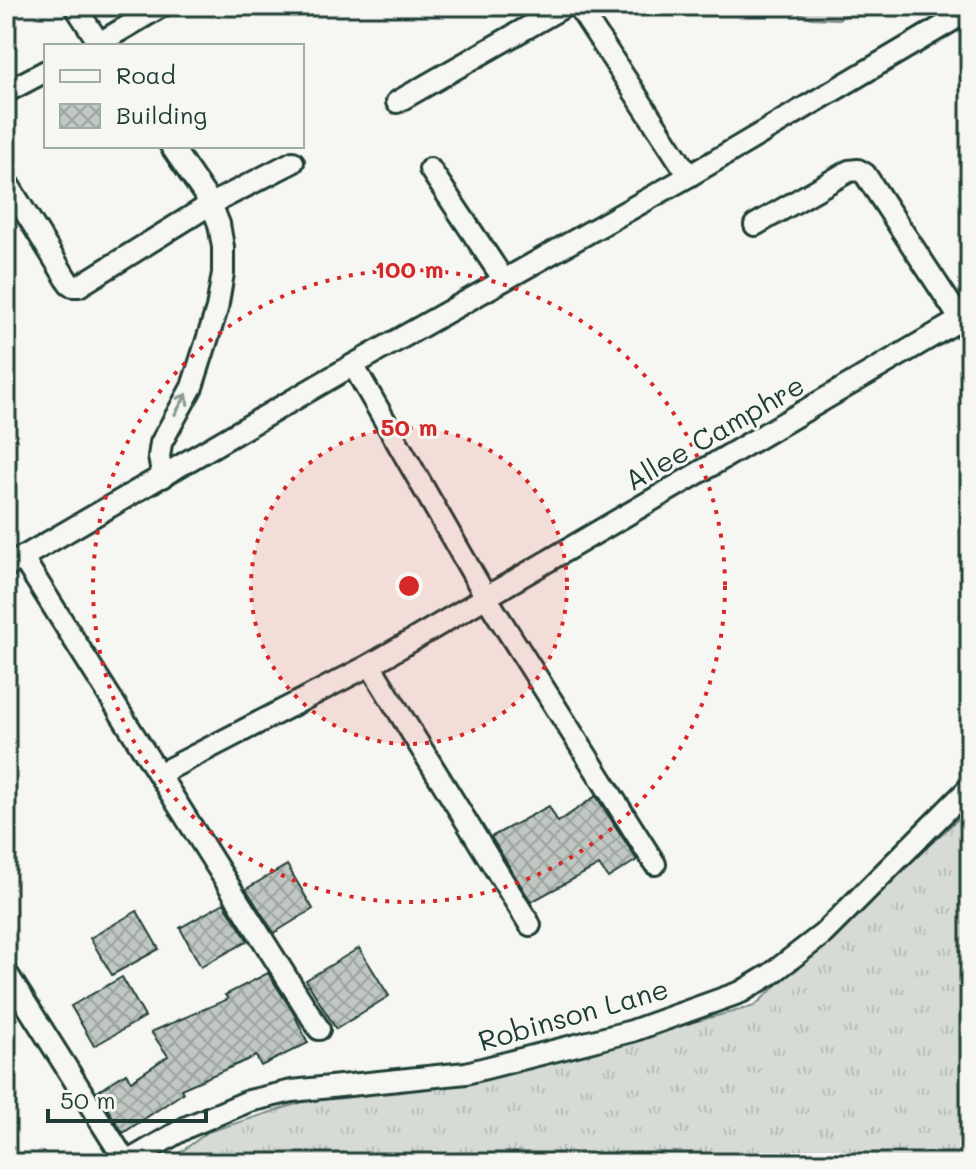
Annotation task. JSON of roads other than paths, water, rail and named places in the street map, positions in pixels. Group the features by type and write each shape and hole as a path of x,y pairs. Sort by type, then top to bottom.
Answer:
{"street":[{"path":"75,6 97,44"},
{"path":"100,44 162,6"},
{"path":"397,102 565,6"},
{"path":"578,6 689,176"},
{"path":"319,1029 159,774 14,562 353,365 689,176 970,10"},
{"path":"6,92 44,72"},
{"path":"163,477 159,457 161,443 192,387 217,309 223,273 219,224 211,204 172,148"},
{"path":"6,181 69,283 79,286 211,204 293,162"},
{"path":"430,169 504,280"},
{"path":"755,225 849,171 858,170 865,174 966,317"},
{"name":"Allee Camphre","path":"159,774 370,665 966,317"},
{"path":"353,365 486,597 655,864"},
{"path":"370,665 530,925"},
{"name":"Robinson Lane","path":"126,1162 187,1127 249,1101 292,1091 466,1073 632,1031 741,992 771,974 823,934 970,787"},
{"path":"6,972 126,1162"}]}
